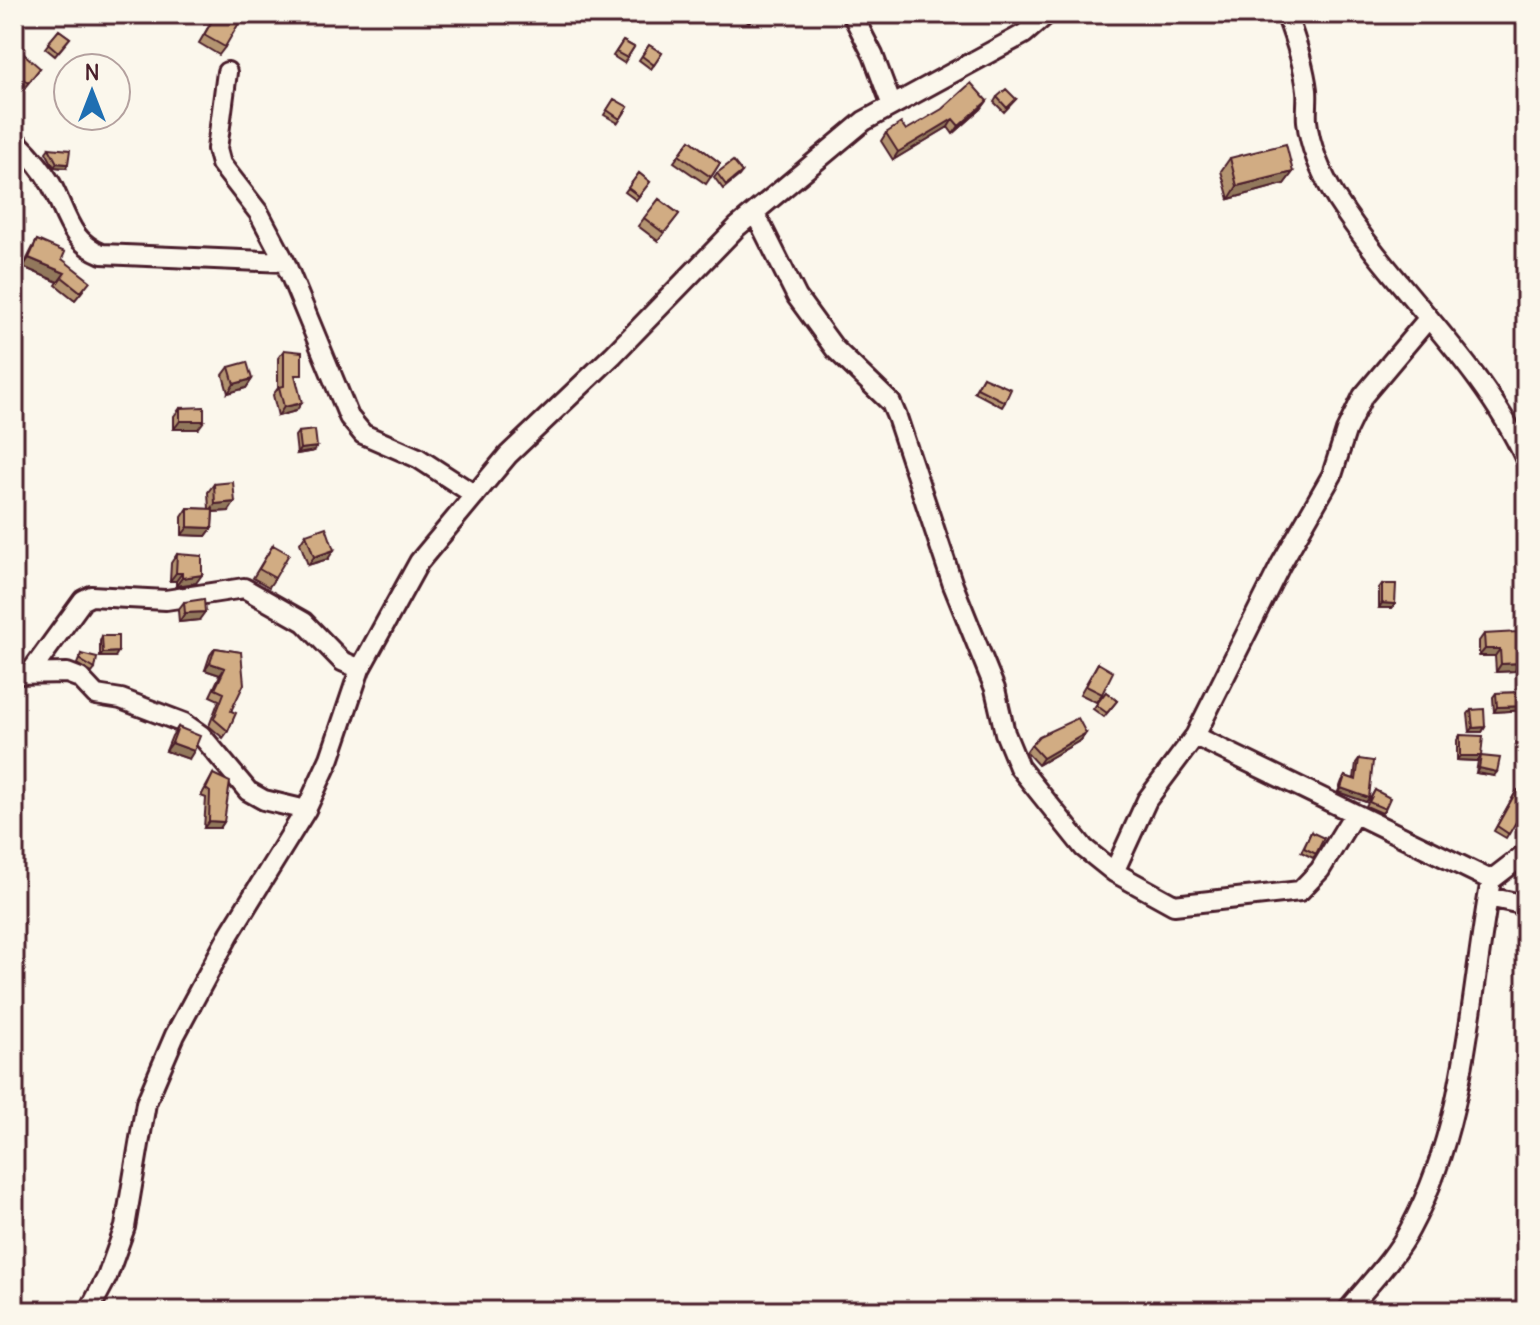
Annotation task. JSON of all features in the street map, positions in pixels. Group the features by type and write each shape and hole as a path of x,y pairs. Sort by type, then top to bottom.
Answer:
{"street":[{"path":"852,14 891,103"},
{"path":"89,1311 107,1277 125,1227 146,1103 175,1035 230,933 306,810 330,758 360,669 419,562 508,455 755,213 864,121 891,103 999,48 1047,14"},
{"path":"1286,14 1307,91 1307,121 1313,150 1337,199 1427,320 1484,386 1509,422 1526,460"},
{"path":"227,72 217,149 221,164 236,188 259,213 285,262 349,417 363,434 418,458 475,495"},
{"path":"19,144 37,162 74,236 85,247 102,254 285,262"},
{"path":"755,213 797,297 835,349 891,403 926,496 953,585 995,689 1005,733 1019,767 1084,848 1114,872 1174,905 1300,891 1320,870 1354,814"},
{"path":"1114,872 1147,800 1195,736 1281,564 1332,475 1346,431 1363,396 1427,320"},
{"path":"22,674 83,600 91,596 166,600 239,588 304,622 342,661 360,669"},
{"path":"22,674 67,673 80,678 96,695 121,699 184,723 201,735 222,765 248,791 264,800 306,810"},
{"path":"1195,736 1354,814 1526,905"},
{"path":"1347,1311 1409,1231 1445,1154 1461,1075 1489,888 1526,853"}],"building":[{"path":"216,14 224,14 239,23 225,47 204,35"},
{"path":"59,30 70,38 58,52 48,43"},
{"path":"623,41 634,47 627,58 616,52"},
{"path":"649,45 662,53 654,65 642,56"},
{"path":"24,54 40,68 28,83 14,71 14,66"},
{"path":"971,83 987,101 959,126 953,119 898,152 886,133 901,123 906,130 942,109"},
{"path":"1006,89 1016,99 1007,108 997,97"},
{"path":"614,99 628,107 620,119 607,110"},
{"path":"690,140 720,163 711,177 679,155"},
{"path":"1286,144 1293,172 1237,186 1230,158"},
{"path":"49,148 70,150 68,164 57,163"},
{"path":"733,161 742,172 726,185 717,173"},
{"path":"639,173 650,182 639,196 628,188"},
{"path":"659,199 679,214 664,233 644,218"},
{"path":"37,240 65,252 62,259 90,281 81,292 62,277 65,273 29,258"},
{"path":"284,350 302,352 302,375 295,375 302,403 284,407 279,387 284,386"},
{"path":"247,362 252,379 234,384 229,367"},
{"path":"983,377 1011,389 1005,402 977,388"},
{"path":"204,407 204,421 180,421 180,408"},
{"path":"315,430 317,447 300,449 298,432"},
{"path":"233,482 235,502 215,504 214,484"},
{"path":"188,508 213,509 212,528 188,527"},
{"path":"326,527 334,550 314,557 306,534"},
{"path":"273,545 289,554 275,578 259,569"},
{"path":"177,554 202,556 202,575 182,578 182,573 176,573"},
{"path":"1382,584 1396,584 1395,604 1382,603"},
{"path":"204,599 205,612 185,613 184,602"},
{"path":"1518,632 1520,663 1501,664 1500,649 1485,649 1484,634"},
{"path":"102,636 118,636 118,652 103,653"},
{"path":"215,648 241,652 244,684 231,711 236,713 228,731 214,719 224,693 215,689 225,668 210,663"},
{"path":"81,654 97,658 95,669 80,660"},
{"path":"1098,663 1113,672 1102,694 1086,686"},
{"path":"1106,692 1117,701 1107,713 1096,705"},
{"path":"1526,692 1526,706 1497,707 1496,693"},
{"path":"1484,709 1485,727 1473,728 1471,710"},
{"path":"1078,718 1086,733 1043,758 1031,745 1039,736"},
{"path":"178,727 200,736 194,751 172,743"},
{"path":"1460,735 1483,736 1481,756 1460,756"},
{"path":"1481,756 1500,758 1497,772 1479,768"},
{"path":"1359,759 1373,761 1369,798 1341,788 1345,776 1356,780"},
{"path":"213,774 230,782 224,822 209,821 210,792 206,789"},
{"path":"1375,790 1390,798 1385,809 1369,802"},
{"path":"1517,790 1526,794 1526,805 1509,834 1497,826"},
{"path":"1311,832 1324,838 1316,854 1304,848"}]}
